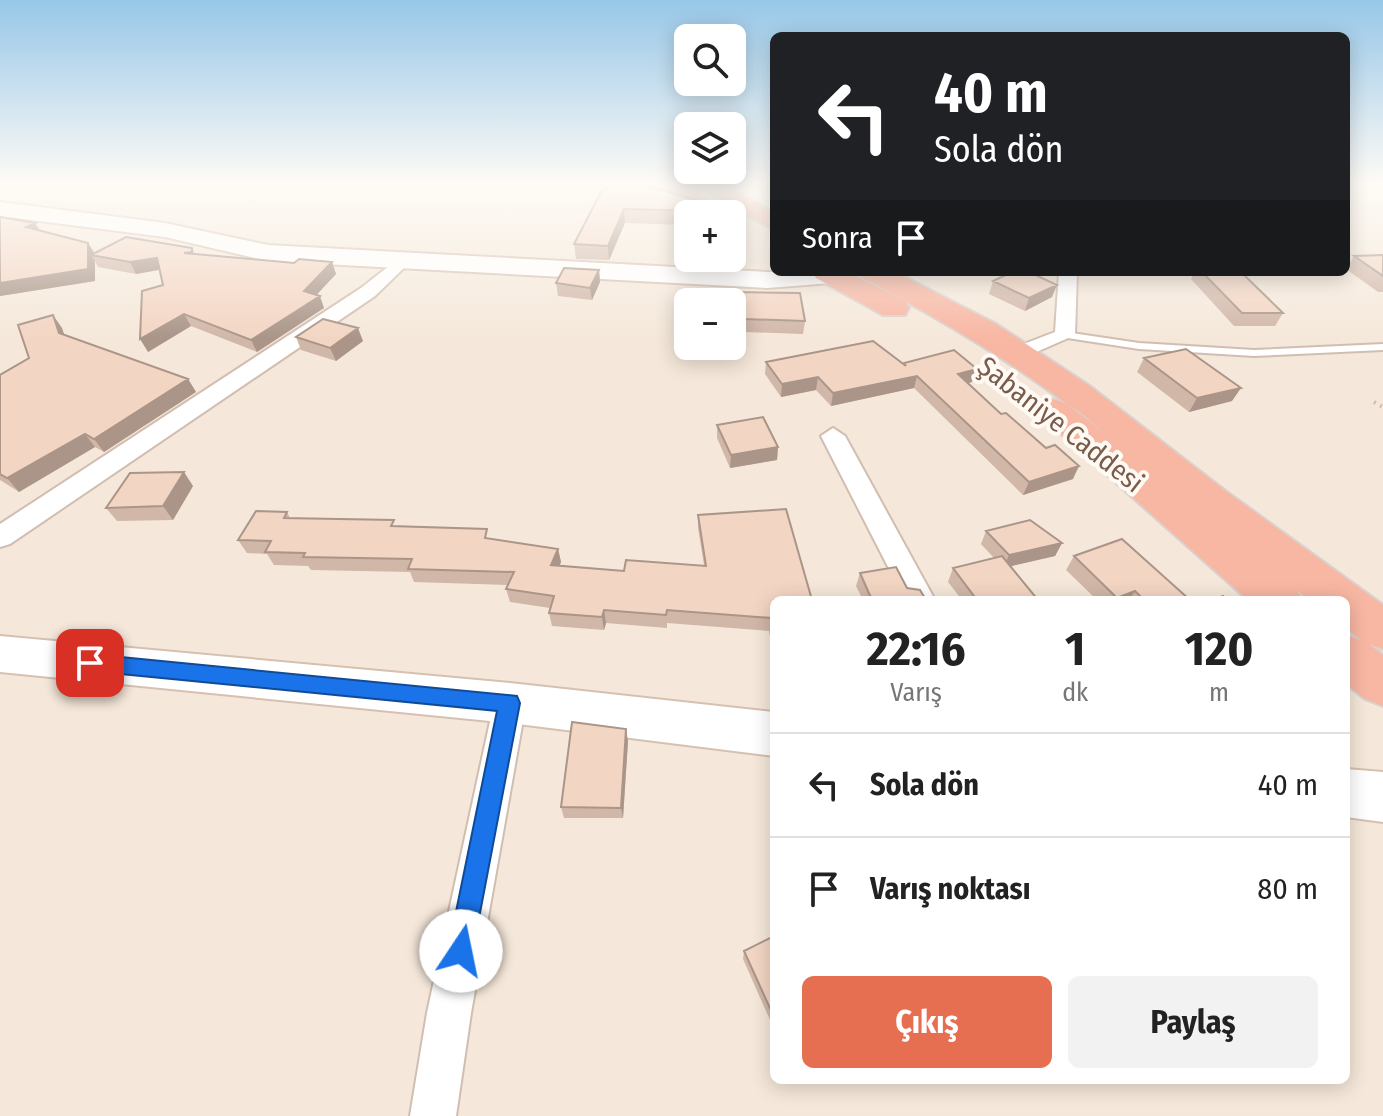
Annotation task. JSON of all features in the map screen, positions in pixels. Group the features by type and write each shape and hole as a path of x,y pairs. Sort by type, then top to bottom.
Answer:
{"highway":[{"name":"Şabaniye Caddesi","path":"833,276 946,337 1049,408 1274,596"},
{"path":"881,276 958,316 1018,353 1126,430 1212,502 1336,596"},
{"path":"1350,606 1383,630"},
{"path":"1350,658 1383,684"}],"street":[{"path":"188,235 268,253 767,280 808,276"},
{"path":"0,537 368,292 403,260"},
{"path":"1018,353 1065,335 1068,276"},
{"path":"833,436 918,596"},
{"path":"0,654 510,703 770,734"},
{"path":"433,1116 449,1013 510,703"},
{"path":"1350,793 1383,797"}],"lane":[{"path":"1065,335 1139,346 1254,353 1383,347"}],"path":[{"path":"1374,402 1383,407"}],"shaded area":[{"path":"0,235 674,235 674,272 746,272 746,235 770,235 770,276 1350,276 1350,235 1383,235 1383,1116 0,1116"}],"building":[{"path":"0,235 57,235 88,243 88,269 0,283"},
{"path":"579,235 613,235 608,246 574,244"},
{"path":"126,237 192,248 192,252 184,253 294,263 299,259 332,262 304,291 320,296 251,340 184,314 140,339 142,291 163,285 157,258 130,262 91,255"},
{"path":"1383,255 1383,276 1354,256"},
{"path":"564,268 599,270 590,288 556,283"},
{"path":"1004,276 1038,276 1057,285 1029,298 993,281"},
{"path":"1206,276 1245,276 1283,313 1242,313"},
{"path":"746,292 800,293 805,321 746,319"},
{"path":"53,315 59,333 188,379 94,439 85,434 7,478 0,474 0,375 29,358 18,325"},
{"path":"323,319 358,328 330,348 296,337"},
{"path":"873,341 906,366 904,363 954,350 977,369 958,374 1001,414 1006,413 1046,448 1055,445 1079,466 1029,482 917,376 833,393 818,377 782,384 766,362"},
{"path":"1186,349 1241,388 1197,398 1144,358"},
{"path":"763,417 778,447 731,455 717,425"},
{"path":"184,472 163,506 106,508 130,473"},
{"path":"786,509 811,596 770,596 770,618 667,610 666,615 604,610 602,617 549,613 554,596 506,589 514,572 408,569 412,559 303,557 305,553 265,552 271,541 238,540 256,511 287,512 284,518 394,520 391,526 487,529 485,538 558,549 551,565 624,571 626,560 706,566 698,515"},
{"path":"1030,520 1062,543 1009,555 986,531"},
{"path":"1122,539 1186,596 1140,596 1135,591 1115,596 1074,556"},
{"path":"1002,556 1035,596 974,596 953,568"},
{"path":"896,567 907,588 920,590 924,596 870,596 860,573"},
{"path":"572,722 626,729 621,808 561,807"},
{"path":"770,938 770,1008 744,951"}],"route":[{"path":"90,663 510,703 461,951"}]}
